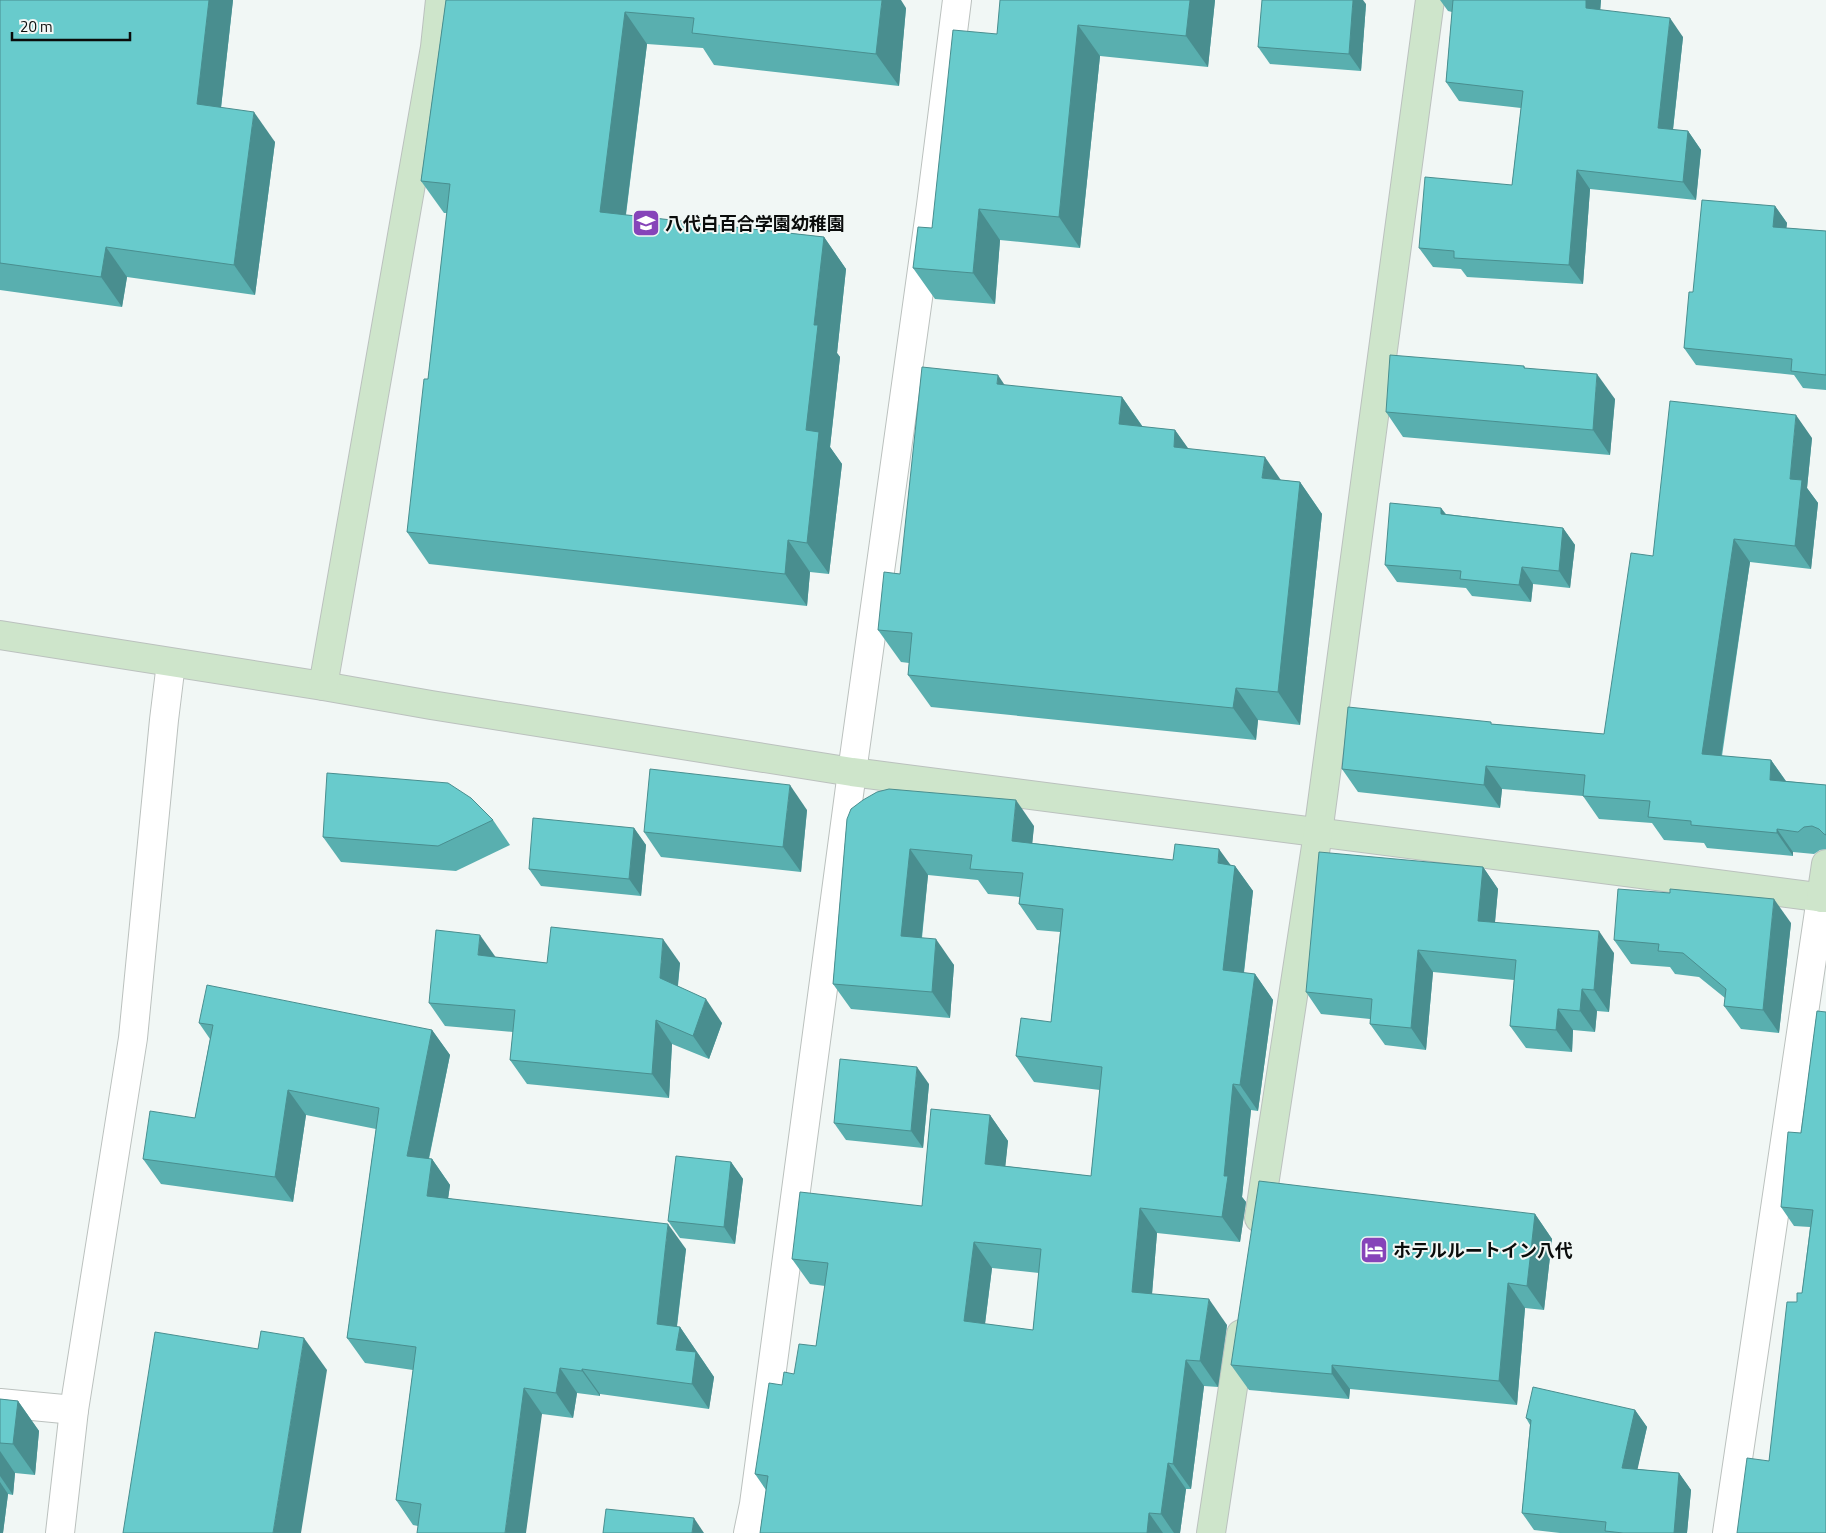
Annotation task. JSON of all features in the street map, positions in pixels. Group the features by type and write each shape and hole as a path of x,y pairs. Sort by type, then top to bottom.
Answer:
{"street":[{"path":"322,686 435,47 440,0"},
{"path":"748,1533 755,1494 852,772 930,215 957,0"},
{"path":"1255,1247 1318,832 1430,0"},
{"path":"0,635 852,772 1824,898"},
{"path":"60,1533 74,1410 133,1038 171,663"},
{"path":"1727,1533 1824,898 1826,864"},
{"path":"1211,1533 1246,1306"},
{"path":"0,1403 74,1410"}],"building":[{"path":"0,0 209,0 197,104 254,112 234,265 106,247 101,277 0,263"},
{"path":"446,0 882,0 876,54 692,33 694,18 625,12 600,212 824,237 814,325 818,325 806,430 819,432 807,543 788,540 785,574 407,532 424,379 428,379 450,184 421,181"},
{"path":"1000,0 1190,0 1186,36 1078,25 1059,217 979,209 973,273 913,268 918,227 932,228 953,30 997,34"},
{"path":"1262,0 1353,0 1349,54 1258,47"},
{"path":"1453,0 1586,0 1586,8 1670,18 1658,128 1688,131 1683,182 1577,170 1569,265 1454,258 1454,251 1419,248 1425,177 1512,185 1523,91 1446,82"},
{"path":"1702,200 1775,206 1773,227 1826,231 1826,375 1791,371 1792,359 1684,348 1689,292 1693,292"},
{"path":"1390,355 1597,374 1593,430 1386,412"},
{"path":"922,367 998,375 997,384 1122,397 1119,424 1175,430 1174,447 1265,457 1262,478 1300,482 1278,692 1236,688 1233,708 908,675 912,633 878,630 884,572 900,574"},
{"path":"1670,401 1796,415 1790,479 1802,480 1795,546 1734,539 1702,754 1771,760 1770,780 1826,785 1826,835 1812,826 1804,827 1798,832 1777,829 1777,833 1691,825 1691,821 1648,817 1650,801 1583,796 1585,775 1486,766 1484,785 1342,769 1348,707 1491,722 1491,724 1604,734 1631,553 1653,556"},
{"path":"1390,503 1441,508 1441,514 1563,528 1559,571 1522,567 1519,585 1460,579 1461,571 1385,565"},
{"path":"650,769 790,785 783,847 644,832"},
{"path":"327,773 448,783 471,798 493,820 438,846 323,837"},
{"path":"889,789 1016,800 1012,841 1173,860 1175,844 1219,849 1218,863 1235,866 1223,970 1255,974 1240,1085 1233,1084 1224,1176 1228,1176 1222,1217 1140,1208 1132,1292 1209,1299 1200,1361 1186,1360 1173,1464 1168,1463 1161,1514 1149,1513 1147,1533 760,1533 768,1476 755,1474 769,1383 782,1385 784,1372 794,1374 799,1344 816,1346 828,1263 792,1259 800,1192 922,1206 931,1109 990,1115 985,1164 1091,1176 1102,1067 1016,1056 1021,1018 1051,1022 1063,909 1019,904 1023,873 970,869 972,855 910,849 901,936 936,939 932,992 833,984 847,819 851,809 877,792","holes":["974,1242 1041,1249 1033,1330 964,1321"]},
{"path":"533,818 634,828 629,879 529,869"},
{"path":"1319,852 1483,867 1478,921 1599,931 1594,990 1582,989 1580,1011 1558,1009 1556,1030 1510,1026 1516,960 1418,950 1411,1028 1370,1024 1372,999 1306,992"},
{"path":"1618,889 1670,893 1670,889 1774,899 1763,1010 1724,1006 1726,989 1683,953 1658,951 1659,944 1614,940"},
{"path":"551,927 663,939 660,978 706,999 693,1036 656,1020 652,1074 510,1060 515,1010 429,1003 436,930 480,935 478,955 547,963"},
{"path":"207,985 432,1030 407,1156 432,1159 427,1196 668,1224 657,1324 680,1327 676,1350 696,1352 692,1384 582,1369 582,1371 560,1368 556,1393 524,1388 505,1533 417,1533 421,1504 396,1500 416,1347 347,1338 379,1108 288,1090 275,1177 143,1159 150,1111 195,1118 213,1025 199,1023"},
{"path":"1817,1011 1826,1012 1826,1533 1737,1533 1747,1458 1769,1461 1787,1302 1797,1302 1797,1293 1802,1293 1813,1210 1781,1207 1788,1132 1801,1133"},
{"path":"840,1059 917,1067 911,1131 834,1123"},
{"path":"676,1156 731,1162 724,1227 668,1221"},
{"path":"1259,1181 1535,1214 1527,1286 1508,1283 1499,1381 1332,1365 1332,1374 1231,1365"},
{"path":"261,1331 304,1338 273,1533 123,1533 155,1332 258,1349"},
{"path":"1533,1387 1635,1410 1622,1468 1679,1473 1674,1533 1605,1531 1606,1522 1522,1513 1531,1420 1526,1418"},
{"path":"0,1399 18,1401 13,1444 0,1443"},
{"path":"606,1509 694,1518 692,1533 603,1533"}],"place":[{"name":"八代白百合学園幼稚園","path":"646,223"},
{"name":"ホテルルートイン八代","path":"1374,1250"}]}
